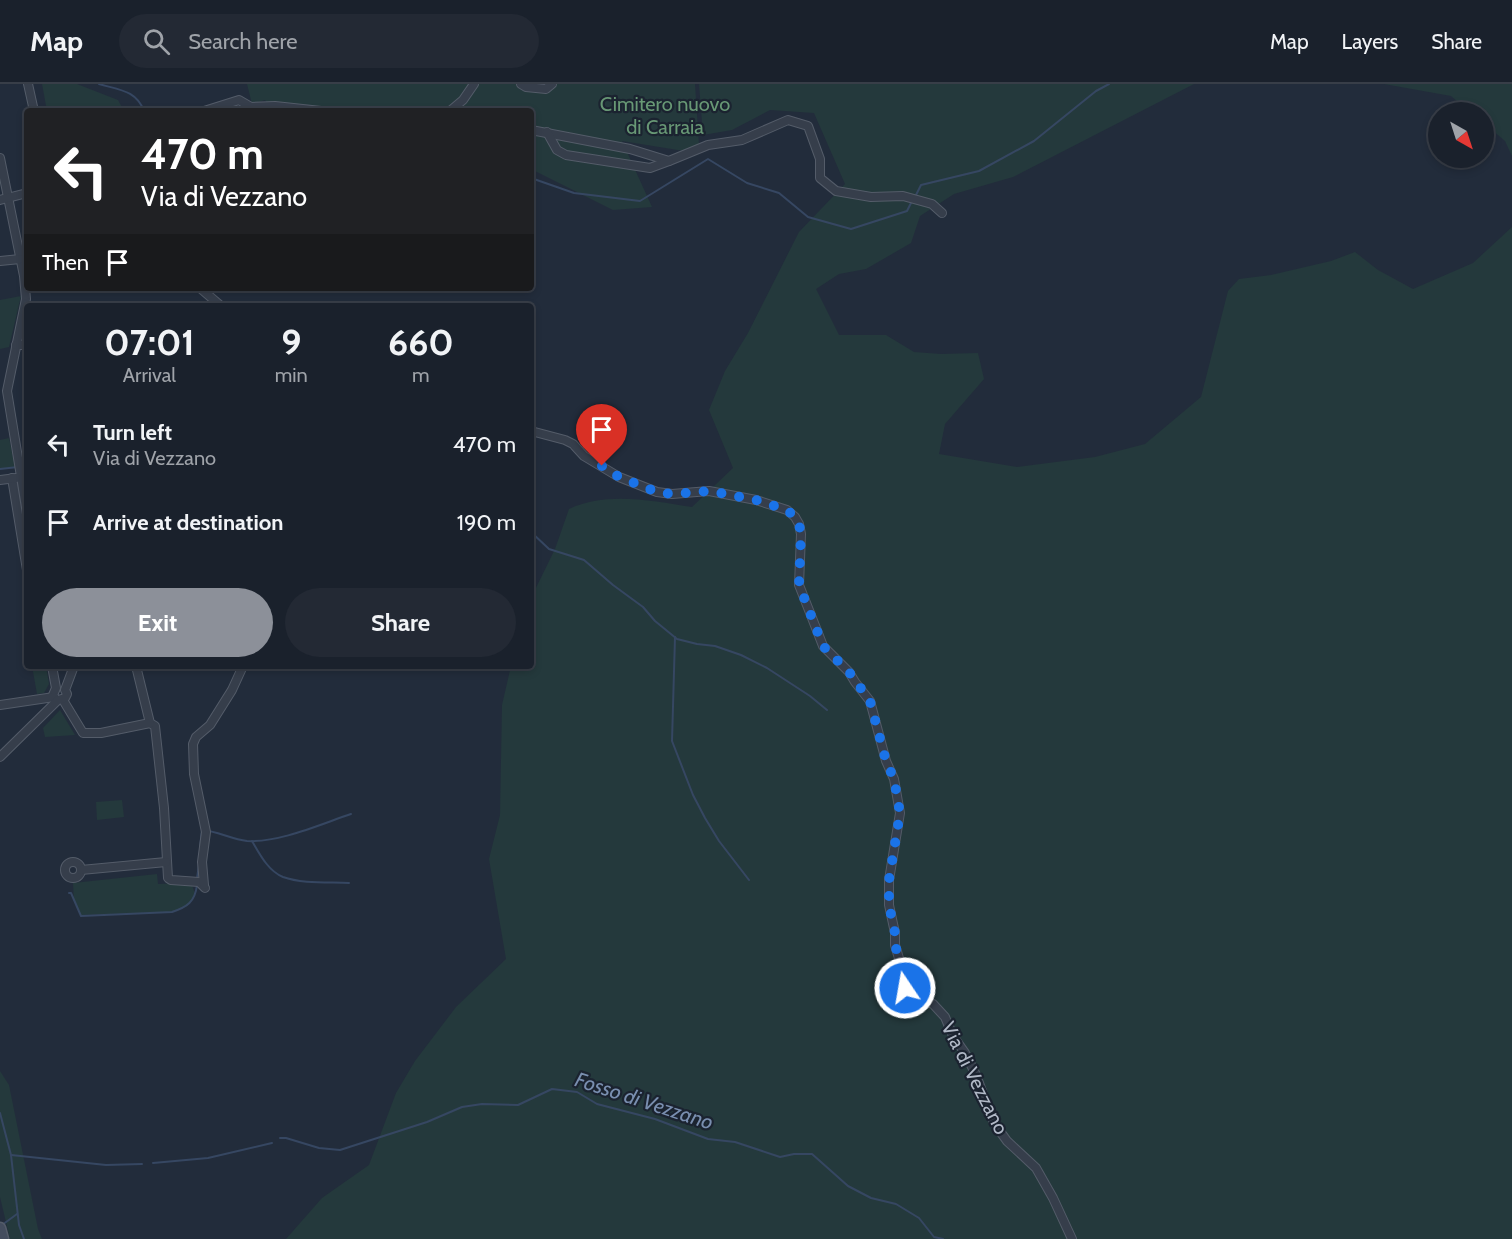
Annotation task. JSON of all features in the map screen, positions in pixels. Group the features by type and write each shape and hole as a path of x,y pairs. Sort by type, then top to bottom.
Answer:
{"main road":[{"path":"0,1228 3,1239"}],"street":[{"path":"28,84 33,108"},
{"path":"454,108 463,100 474,84"},
{"path":"521,84 526,87 546,89 552,84"},
{"path":"214,108 239,100 251,107 293,108"},
{"path":"547,132 557,150 566,155 650,168 708,145 742,140 788,120 808,126 820,159 820,178 836,191 871,197 903,196 932,204 942,213"},
{"path":"534,130 600,143 669,161"},
{"path":"597,160 600,143"},
{"path":"0,158 4,199 20,259 24,286"},
{"path":"4,199 24,193"},
{"path":"0,261 20,259"},
{"path":"204,291 218,303"},
{"path":"24,308 7,391 24,496"},
{"path":"16,345 24,345"},
{"name":"Via di Vezzano","path":"534,432 565,440 573,444 584,456 619,477 657,492 721,493 756,500 787,510 795,517 801,534 799,585 823,646 849,672 870,701 886,761 894,779 900,813 889,880 889,905 895,945 904,975 905,995 933,1004 945,1017 953,1036 973,1068 994,1124 1007,1141 1036,1168 1072,1239"},
{"path":"0,480 20,474"},
{"path":"12,478 24,552"},
{"path":"53,669 58,696 83,733 101,733 150,723 155,726 164,808 167,874 171,880 196,882 204,886 202,862 206,832 194,774 193,744 196,737 210,725 232,690 242,669"},
{"path":"0,705 66,696 65,690 74,669"},
{"path":"137,669 150,723"},
{"path":"0,757 58,696"},
{"path":"81,870 166,862"}],"green space":[{"path":"42,84 77,84 118,100 122,108 46,108"},
{"name":"Cimitero nuovo di Carraia","path":"247,84 695,84 699,145 684,151 622,141 652,207 613,210 534,170 534,108 271,108 265,100 252,104"},
{"path":"699,84 1194,84 1013,177 954,194 920,216 911,243 866,269 839,274 816,289 839,335 886,335 914,352 978,353 984,379 945,424 939,454 1017,467 1095,457 1145,444 1201,397 1228,291 1239,279 1271,275 1331,261 1355,252 1378,270 1413,289 1473,263 1512,227 1512,1239 286,1239 322,1198 369,1165 396,1093 415,1061 456,1007 506,959 489,859 500,815 502,705 510,669 534,669 534,592 555,549 569,509 584,503 614,499 646,500 692,507 733,468 709,410 725,371 748,333 799,232 845,184 814,113 770,110 732,130 703,135"},
{"path":"1384,84 1512,84 1512,156 1505,141 1494,132 1494,102 1458,102 1451,96"},
{"path":"21,296 9,347 0,349 0,300"},
{"path":"9,438 15,467 0,469 0,440"},
{"path":"33,669 46,669 49,684 44,693 37,694"},
{"path":"60,710 75,735 45,737 43,728"},
{"path":"122,800 124,817 97,820 96,802"},
{"path":"157,874 158,884 192,885 195,894 192,901 186,907 172,912 81,915 74,902 73,883"},
{"path":"0,1071 9,1085 38,1229 42,1239 10,1239 0,1197"}],"waterway":[{"path":"99,84 132,95 143,108"},
{"path":"916,195 921,185 979,171 1034,141 1096,91 1109,84"},
{"path":"534,179 574,193 640,201 708,159 747,183 779,193 808,217 851,229 907,211 911,203"},
{"path":"0,469 24,466"},
{"path":"534,535 549,549 584,560 643,607 655,621 677,639 715,646 741,655 767,668 827,710"},
{"path":"675,637 672,741 693,795 705,818 719,841 749,880"},
{"path":"200,847 202,830 241,840 259,841 300,832 351,814"},
{"path":"252,841 268,866 283,877 307,882 349,883"},
{"path":"197,879 199,864"},
{"path":"69,893 81,916 172,912 189,903 197,885"},
{"name":"Fosso di Vezzano","path":"280,1138 319,1148 340,1150 427,1122 462,1107 482,1104 518,1105 552,1089 577,1092 597,1104 655,1119 708,1139 735,1142 780,1157 812,1154 848,1186 871,1198 896,1204 919,1218 934,1237 943,1239"},
{"path":"0,1113 11,1155 19,1225 24,1239"},
{"name":"Fosso di Vezzano","path":"153,1163 208,1158 272,1143"},
{"name":"Fosso di Vezzano","path":"11,1155 106,1165 142,1164"},
{"path":"2,1225 17,1214"}],"route":[{"path":"602,466 619,477 657,492 672,494 710,491 756,500 787,510 795,517 801,534 799,585 823,646 849,672 870,701 898,796 900,813 889,880 889,905 905,988"}]}
